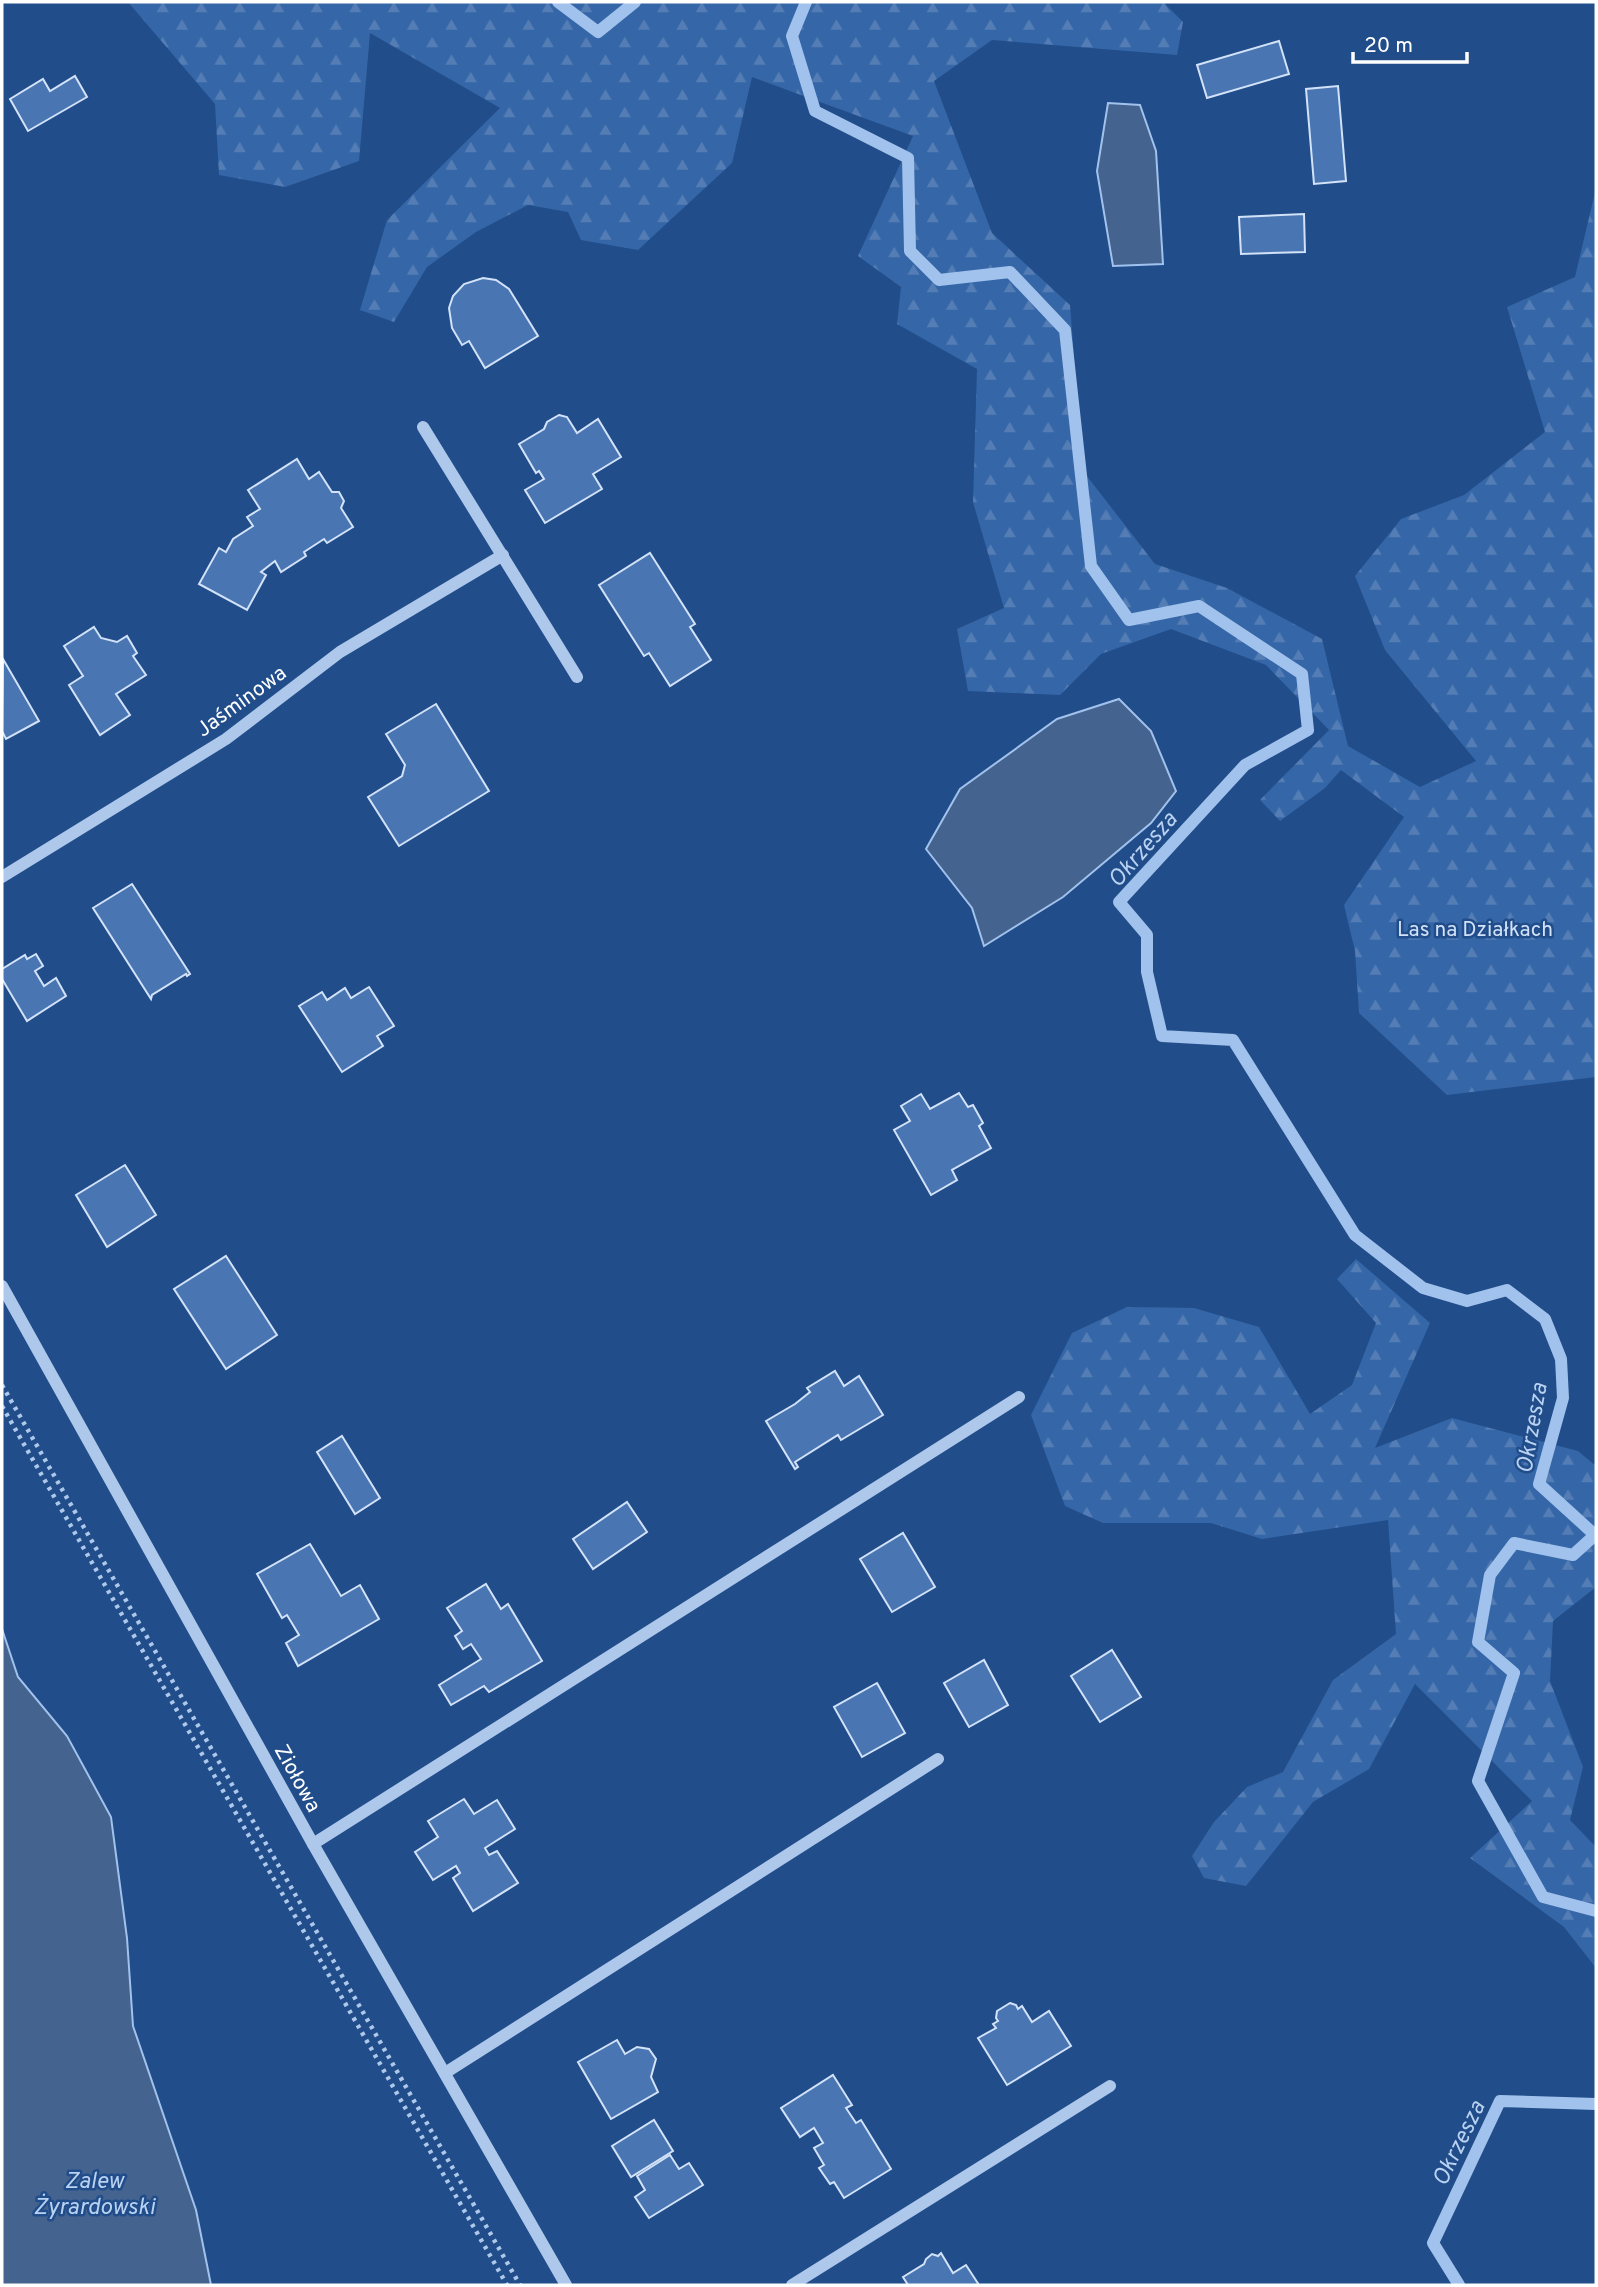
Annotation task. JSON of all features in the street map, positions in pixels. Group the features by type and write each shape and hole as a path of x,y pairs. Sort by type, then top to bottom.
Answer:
{"street":[{"path":"423,427 577,677"},
{"name":"Jaśminowa","path":"2,877 226,739 340,652 503,555"},
{"name":"Ziołowa","path":"2,1286 313,1844 566,2285"},
{"path":"313,1844 1019,1397"},
{"path":"444,2073 938,1759"},
{"path":"792,2285 1110,2086"}],"path":[{"path":"2,1385 520,2285"},
{"path":"2,1406 507,2285"}],"green space":[{"name":"Las na Działkach","path":"128,2 1163,2 1183,22 1177,55 992,40 934,81 992,233 1070,305 1083,471 1155,564 1227,588 1322,639 1348,746 1420,787 1476,761 1385,650 1355,576 1401,519 1464,495 1545,432 1507,307 1575,277 1596,188 1596,1077 1447,1095 1359,1013 1355,951 1344,905 1404,817 1341,770 1325,788 1280,821 1260,800 1329,730 1266,665 1171,629 1101,654 1060,695 968,691 957,629 1004,608 973,502 977,369 897,324 901,287 858,256 913,136 752,77 732,163 638,250 581,240 568,212 528,205 476,232 427,267 394,322 360,310 387,220 500,108 370,33 359,161 285,187 219,175 215,104"},
{"path":"1356,1259 1430,1323 1375,1448 1452,1418 1578,1451 1596,1466 1596,1587 1553,1621 1550,1681 1583,1767 1570,1820 1596,1847 1596,1968 1564,1927 1470,1858 1532,1801 1415,1684 1369,1769 1313,1802 1246,1886 1204,1878 1192,1856 1214,1822 1247,1787 1283,1772 1333,1680 1396,1634 1388,1520 1262,1539 1211,1523 1103,1523 1065,1506 1031,1415 1072,1333 1127,1307 1194,1308 1259,1327 1310,1414 1352,1385 1376,1323 1337,1279"}],"water":[{"path":"1108,103 1140,105 1156,151 1163,264 1113,266 1097,171"},
{"path":"1119,699 1151,731 1176,791 1151,823 1063,897 984,946 972,908 926,849 960,789 1057,719"},
{"name":"Zalew Żyrardowski","path":"2,1629 18,1677 67,1736 111,1817 127,1938 133,2026 196,2210 211,2285 2,2285"}],"building":[{"path":"1279,41 1289,74 1207,98 1197,65"},
{"path":"75,76 87,97 28,131 10,99 43,79 50,91"},
{"path":"1338,86 1346,181 1314,184 1306,89"},
{"path":"1304,214 1305,252 1241,254 1239,217"},
{"path":"483,278 496,280 509,289 538,336 485,368 469,341 462,345 452,328 449,308 453,296 464,284"},
{"path":"559,415 567,417 577,433 598,419 621,457 593,474 602,489 545,523 525,490 544,479 539,471 536,473 519,444 544,429 547,422"},
{"path":"297,459 309,479 319,472 332,492 339,492 344,501 341,508 353,527 327,543 324,539 304,552 306,556 281,572 275,561 261,572 266,575 247,610 199,584 219,548 226,552 233,539 253,526 247,517 260,509 248,490"},
{"path":"650,553 695,624 690,627 711,660 670,686 649,653 644,656 599,585"},
{"path":"94,627 101,638 117,642 127,636 137,653 133,656 146,675 116,694 130,715 100,735 69,685 83,676 64,646"},
{"path":"3,659 39,721 6,739 2,731"},
{"path":"436,704 489,791 399,846 368,797 402,776 405,765 386,734"},
{"path":"132,884 190,974 152,995 151,999 93,908"},
{"path":"36,954 43,966 35,971 44,986 56,978 66,996 27,1021 2,979 2,969 25,955 27,959"},
{"path":"369,987 394,1026 377,1036 383,1046 342,1072 299,1006 322,992 327,1000 345,988 351,998"},
{"path":"959,1093 968,1107 973,1105 983,1123 979,1126 991,1148 952,1170 957,1180 931,1195 894,1130 910,1121 901,1106 921,1094 930,1109"},
{"path":"125,1165 156,1215 107,1247 76,1195"},
{"path":"226,1256 277,1335 226,1369 174,1289"},
{"path":"835,1371 844,1386 859,1376 883,1415 841,1440 838,1435 795,1462 798,1467 795,1469 766,1421 795,1404 810,1392 807,1388"},
{"path":"342,1436 380,1498 355,1514 317,1452"},
{"path":"627,1502 647,1532 593,1569 573,1539"},
{"path":"903,1533 935,1587 892,1612 860,1559"},
{"path":"310,1544 341,1596 360,1585 379,1619 298,1666 286,1643 299,1635 287,1615 282,1618 257,1574"},
{"path":"486,1584 501,1609 508,1604 542,1661 489,1692 484,1686 451,1705 439,1685 481,1659 471,1644 463,1649 455,1636 462,1631 447,1608"},
{"path":"1112,1650 1141,1697 1100,1722 1071,1676"},
{"path":"984,1660 1008,1705 969,1727 944,1683"},
{"path":"877,1683 905,1733 862,1757 834,1707"},
{"path":"464,1799 474,1814 497,1800 515,1829 485,1848 489,1855 497,1851 518,1883 473,1911 453,1878 460,1873 456,1866 433,1880 415,1852 438,1837 428,1821"},
{"path":"1010,2003 1018,2009 1022,2006 1032,2022 1049,2011 1071,2046 1007,2085 978,2038 996,2028 993,2024 998,2021 997,2011"},
{"path":"617,2040 625,2054 637,2047 649,2049 656,2059 651,2077 658,2092 611,2119 578,2062"},
{"path":"833,2075 852,2105 846,2108 856,2123 861,2120 891,2169 844,2198 834,2182 830,2184 819,2168 824,2165 814,2148 823,2143 814,2128 800,2137 781,2108"},
{"path":"654,2120 673,2151 631,2177 612,2146"},
{"path":"670,2155 679,2169 689,2163 703,2185 649,2218 635,2197 645,2190 637,2176"},
{"path":"941,2253 953,2273 966,2265 979,2285 908,2285 903,2277 924,2264 932,2254 938,2256"}],"waterway":[{"name":"Okrzesza","path":"558,2 598,32 635,2"},
{"name":"Okrzesza","path":"806,2 792,36 815,111 908,158 910,251 939,280 1010,272 1065,330 1091,566 1129,620 1199,606 1302,674 1308,730 1245,765 1119,902 1147,935 1147,972 1162,1036 1233,1040 1355,1235 1423,1288 1467,1301 1507,1290 1545,1319 1561,1359 1563,1398 1539,1484 1595,1535 1573,1555 1514,1543 1490,1575 1478,1642 1514,1673 1478,1781 1543,1897 1596,1911"},
{"name":"Okrzesza","path":"1459,2285 1433,2243 1500,2101 1596,2104"}]}
